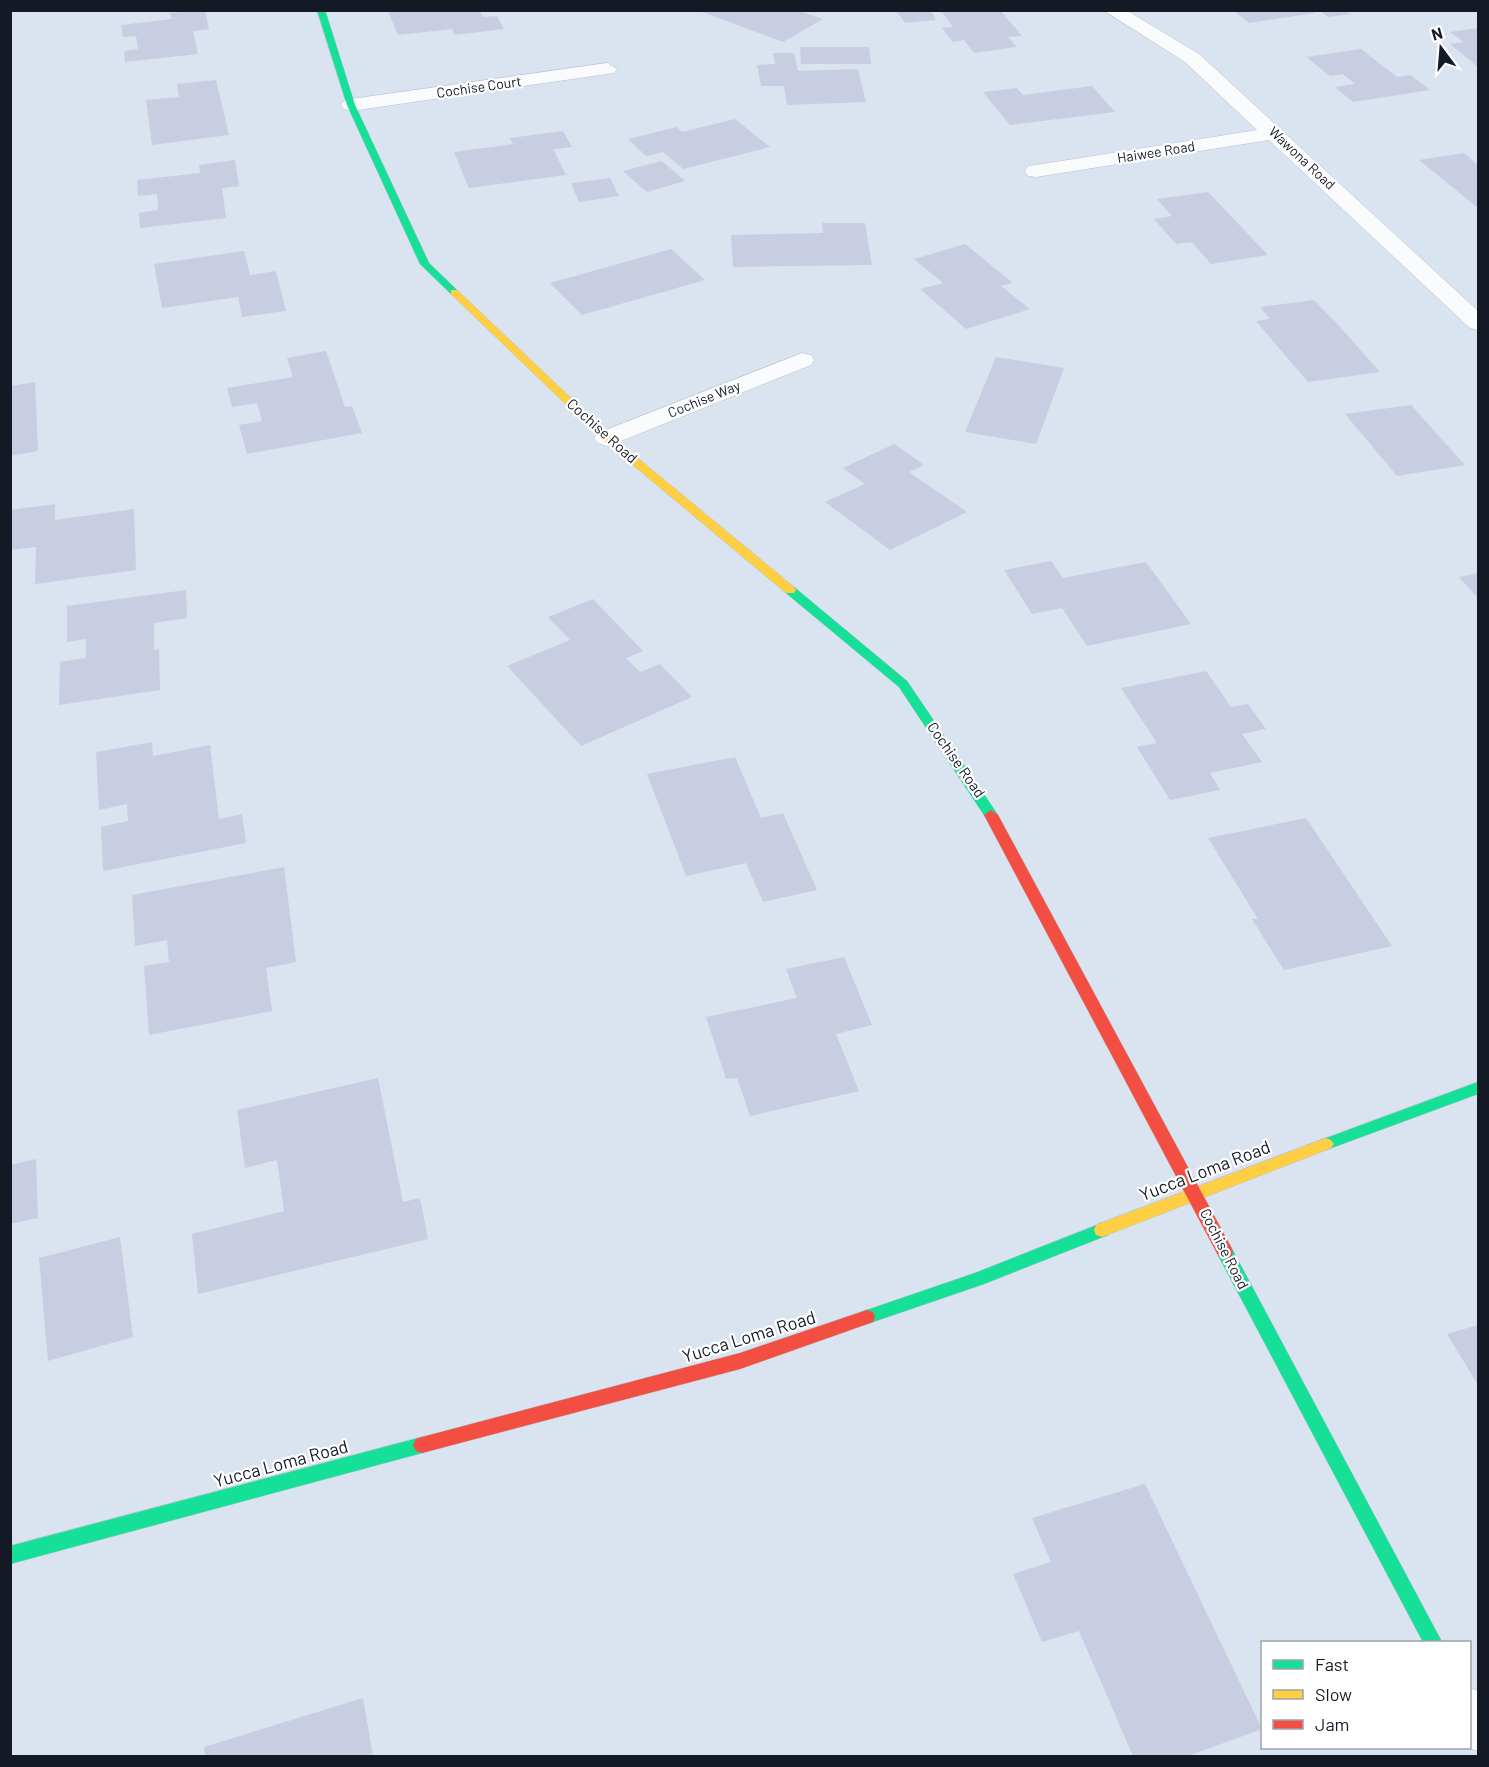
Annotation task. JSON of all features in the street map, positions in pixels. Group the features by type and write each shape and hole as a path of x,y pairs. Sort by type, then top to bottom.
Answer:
{"street":[{"name":"Cochise Road","path":"321,10 351,105 424,264 607,438 903,684 984,801 1196,1193 1432,1641"},
{"name":"Wawona Road","path":"1112,10 1192,58 1479,323"},
{"name":"Cochise Court","path":"351,105 607,69"},
{"name":"Haiwee Road","path":"1036,171 1275,133"},
{"name":"Cochise Way","path":"607,438 802,360"},
{"name":"Yucca Loma Road","path":"10,1555 740,1361 978,1279 1196,1193 1479,1088"},
{"path":"1471,1713 1479,1728"}],"building":[{"path":"205,10 209,29 193,31 198,54 125,62 124,51 138,49 136,36 123,37 121,25 172,19 170,13"},
{"path":"479,10 483,17 497,16 504,29 454,35 452,29 398,35 388,11"},
{"path":"697,10 796,10 823,19 783,42"},
{"path":"896,10 930,10 936,20 905,23"},
{"path":"1000,10 1022,36 1008,37 1017,47 974,53 964,40 953,42 942,28 953,27 941,11"},
{"path":"1233,10 1312,10 1315,13 1249,23"},
{"path":"1319,10 1345,10 1350,14 1328,17"},
{"path":"1478,28 1478,67 1450,44 1464,42 1450,32"},
{"path":"800,47 869,47 871,64 801,64"},
{"path":"1361,49 1397,77 1411,75 1430,90 1353,102 1335,87 1355,84 1343,74 1330,76 1306,57"},
{"path":"773,53 794,53 798,71 858,69 866,102 787,105 784,86 761,86 757,65 775,64"},
{"path":"216,80 229,135 152,145 146,100 179,97 177,84"},
{"path":"1092,86 1115,112 1010,125 983,92 1017,88 1023,95"},
{"path":"735,119 770,147 683,169 663,152 646,156 628,139 677,127 682,132"},
{"path":"563,131 572,147 553,149 566,175 469,188 454,152 513,144 510,138"},
{"path":"1464,153 1478,165 1478,208 1419,160"},
{"path":"235,160 239,186 222,188 226,218 140,228 139,213 158,210 157,194 138,196 137,180 200,173 199,165"},
{"path":"662,161 685,181 647,192 623,171"},
{"path":"610,178 619,196 579,202 571,183"},
{"path":"1208,192 1268,255 1211,264 1192,242 1176,244 1154,219 1172,216 1157,199"},
{"path":"822,223 865,223 872,265 733,267 731,235 823,233"},
{"path":"965,244 1013,283 1001,286 1030,309 966,329 920,289 943,283 914,259"},
{"path":"671,249 705,280 582,315 550,283"},
{"path":"244,251 250,275 276,271 286,311 242,317 238,297 162,308 154,264"},
{"path":"1314,300 1380,372 1308,382 1256,321 1270,319 1260,307"},
{"path":"326,351 345,407 352,406 362,433 247,454 239,425 262,421 257,403 232,407 227,388 293,377 287,358"},
{"path":"996,357 1064,368 1036,444 965,432"},
{"path":"35,382 38,451 10,456 10,386"},
{"path":"1411,405 1465,465 1397,476 1345,414"},
{"path":"894,444 924,465 909,472 967,512 890,550 825,502 865,484 843,468"},
{"path":"55,504 55,520 134,509 136,570 35,584 36,547 10,550 10,510"},
{"path":"1051,561 1063,578 1146,562 1191,624 1087,646 1062,608 1032,614 1004,570"},
{"path":"1478,573 1478,598 1459,577"},
{"path":"186,590 187,618 154,623 154,650 159,649 160,690 59,705 60,662 86,658 86,639 67,642 67,606"},
{"path":"593,599 643,651 626,658 640,672 660,664 692,697 581,746 507,666 570,640 548,617"},
{"path":"1206,671 1231,707 1248,704 1266,729 1242,734 1262,762 1210,773 1220,790 1170,800 1137,747 1157,743 1121,688"},
{"path":"152,742 153,756 210,745 219,819 242,814 246,843 103,871 101,827 128,821 127,804 99,810 96,752"},
{"path":"735,757 761,818 783,813 817,890 763,902 746,863 686,876 647,774"},
{"path":"1306,818 1392,946 1284,970 1252,919 1258,919 1208,838"},
{"path":"284,867 296,962 266,968 272,1011 149,1035 144,966 169,962 167,940 135,946 132,895"},
{"path":"844,957 872,1025 836,1034 859,1091 750,1116 737,1078 726,1079 706,1017 797,998 786,969"},
{"path":"378,1078 403,1202 420,1198 428,1239 198,1294 192,1234 284,1211 277,1160 245,1168 237,1110"},
{"path":"36,1159 38,1218 10,1224 10,1165"},
{"path":"120,1237 133,1337 48,1361 39,1258"},
{"path":"1478,1325 1478,1385 1447,1334"},
{"path":"1145,1484 1261,1729 1188,1756 1133,1756 1079,1631 1042,1642 1013,1574 1051,1562 1032,1518"},
{"path":"363,1698 373,1756 205,1756 204,1747"}],"traffic: fast":[{"path":"321,10 351,105 425,264 454,292"},
{"path":"790,590 903,684 991,815"},
{"path":"1326,1144 1478,1088"},
{"path":"867,1317 978,1279 1102,1230"},
{"path":"1225,1252 1432,1641"},
{"path":"10,1555 422,1445"}],"traffic: slow":[{"path":"454,292 607,438 790,590"},
{"path":"1102,1230 1326,1144"}],"traffic: jam":[{"path":"991,815 1225,1252"},
{"path":"422,1445 740,1361 867,1317"}]}
